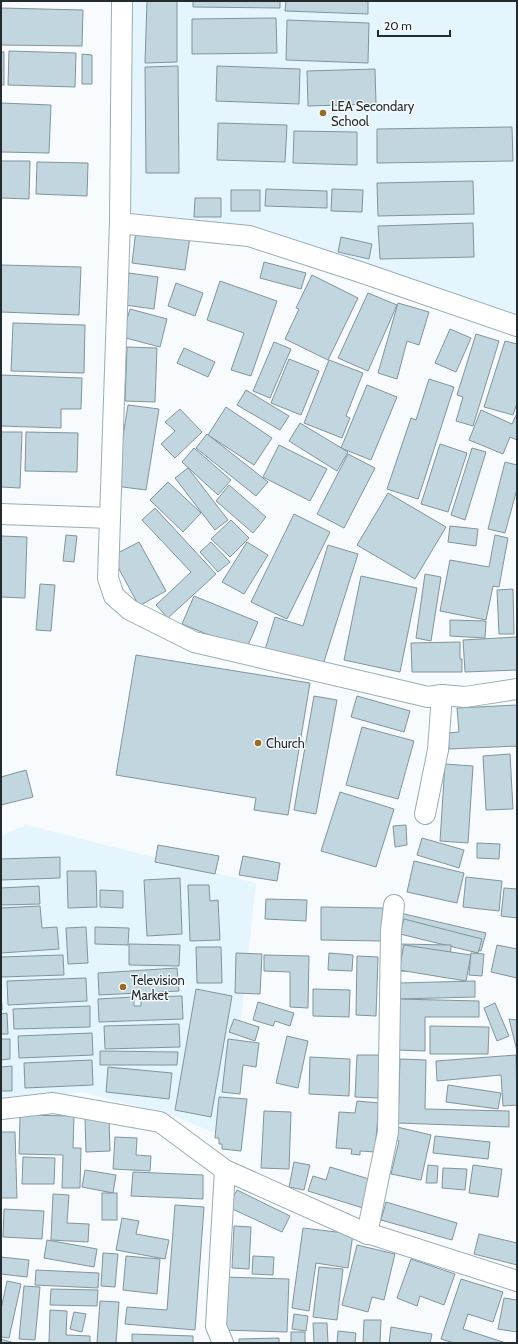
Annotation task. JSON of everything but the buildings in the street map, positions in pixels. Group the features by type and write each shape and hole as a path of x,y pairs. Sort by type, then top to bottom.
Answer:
{"street":[{"path":"122,1 120,221 108,578 114,596 130,610 194,642 428,697 442,695 465,697 517,689"},
{"path":"120,221 128,224 249,236 360,272 517,326"},
{"path":"1,514 110,518"},
{"path":"425,814 438,750 442,695"},
{"path":"367,1234 388,1132 391,931 394,905"},
{"path":"1,1109 53,1102 160,1122 225,1170 367,1234 517,1281"},
{"path":"223,1343 216,1326 225,1170"}],"shaded area":[{"name":"LEA Secondary School","path":"131,1 517,1 517,328 290,248 128,224"},
{"name":"Television Market","path":"26,825 256,883 228,1139 177,1117 83,1092 1,1103 1,836"}],"place":[{"name":"LEA Secondary School","path":"323,113"},
{"name":"Church","path":"258,743"},
{"name":"Television Market","path":"123,987"}]}
